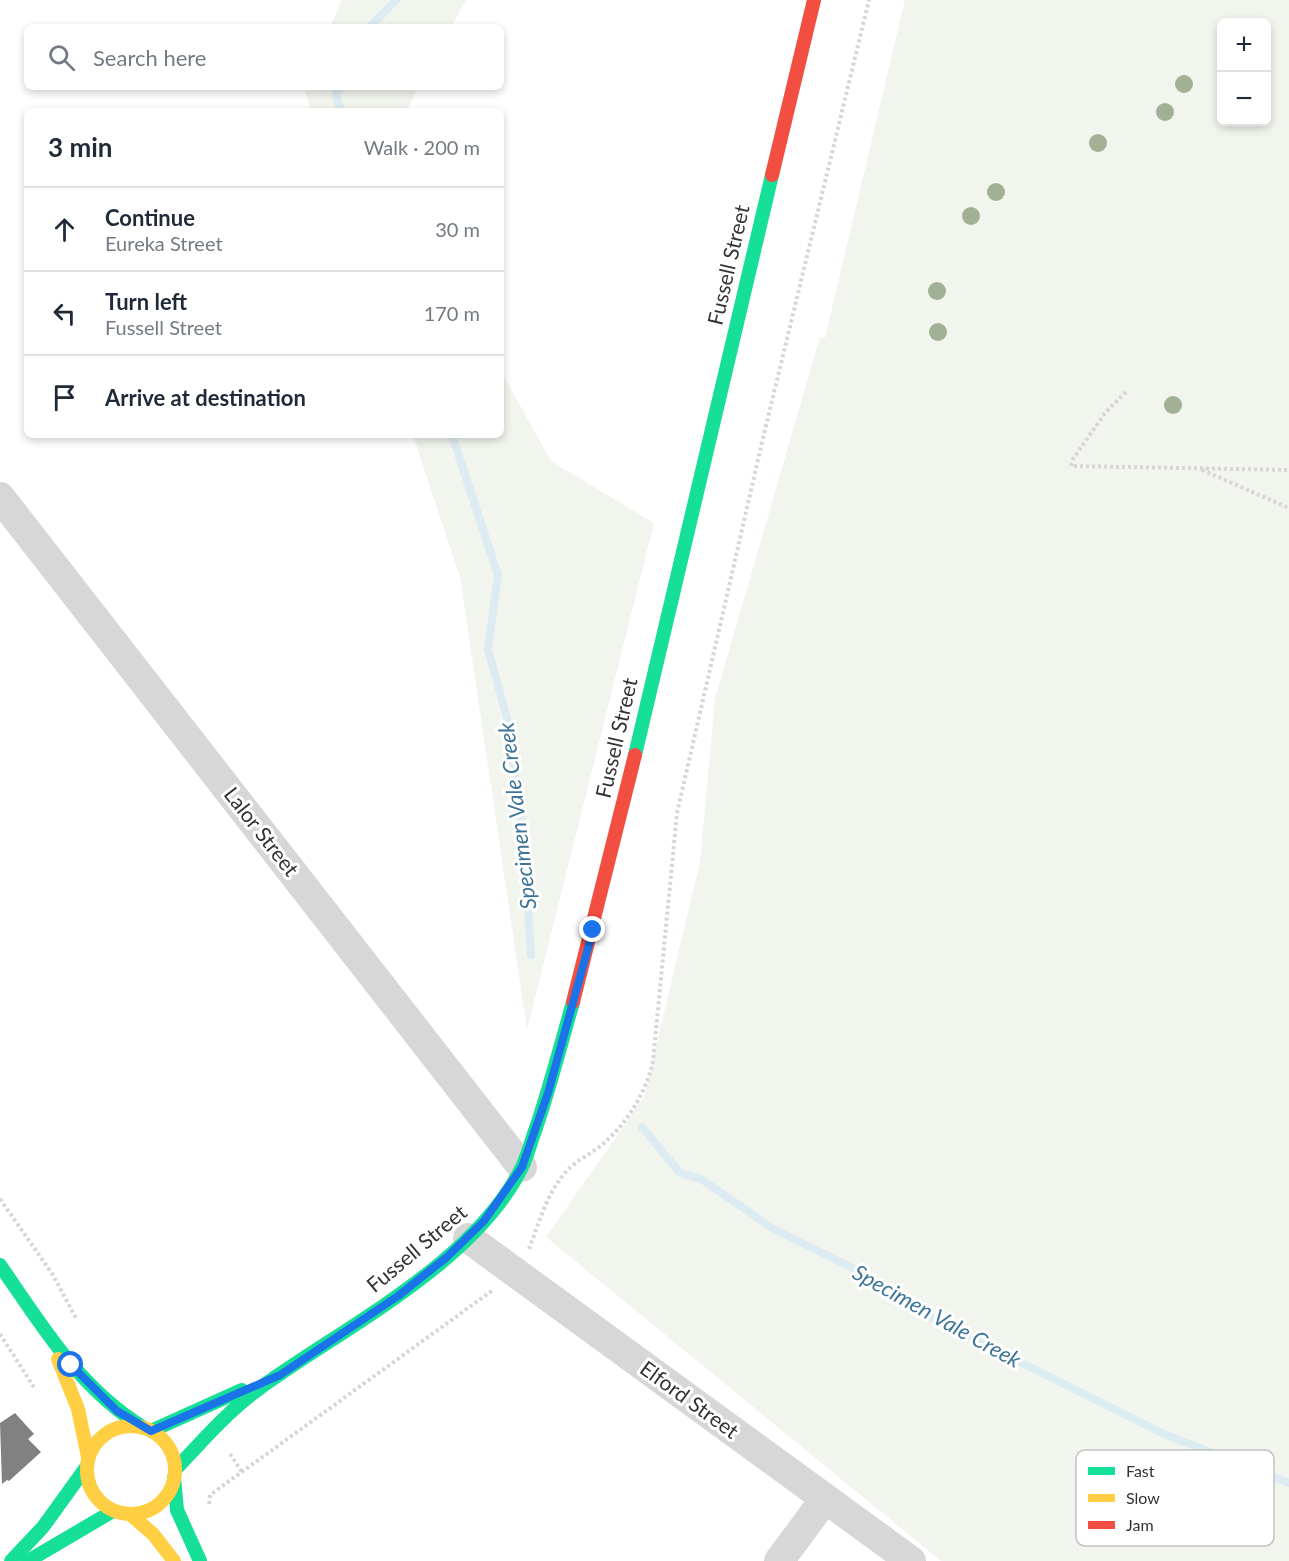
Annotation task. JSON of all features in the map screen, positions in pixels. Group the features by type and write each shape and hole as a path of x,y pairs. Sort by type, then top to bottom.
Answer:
{"street":[{"name":"Fussell Street","path":"175,1474 219,1423 280,1375 398,1296 468,1238 495,1209 522,1167 548,1093 593,930 814,0"},
{"name":"Lalor Street","path":"0,497 522,1167"},
{"name":"Elford Street","path":"468,1238 911,1561"},
{"path":"0,1265 53,1346 117,1411 148,1430 169,1447 175,1474 177,1510 200,1561"},
{"path":"53,1346 78,1409 88,1461 87,1480 93,1493 113,1511 131,1515 146,1512 159,1504 169,1492 175,1474"},
{"name":"Fussell Street","path":"148,1430 280,1375"},
{"path":"11,1561 43,1527 88,1461 97,1442 110,1431 127,1426 148,1430"},
{"path":"779,1561 825,1499"},
{"path":"28,1561 113,1511"},
{"path":"131,1515 153,1534 174,1561"}],"path":[{"path":"1126,392 1105,413 1073,459 1071,466 1289,470"},
{"path":"1199,468 1289,508"},
{"path":"0,1199 53,1275 79,1325"},
{"path":"0,1334 42,1399"}],"shaded area":[{"path":"342,0 466,0 453,24 331,24"},
{"path":"905,0 1289,0 1289,1561 941,1561 546,1237 644,1097 700,862 715,699 820,337 825,338"},
{"path":"305,90 417,90 408,108 310,108"},
{"path":"504,376 551,461 654,523 527,1030 460,577 414,438 504,438"}],"building":[{"path":"15,1413 34,1434 28,1439 41,1452 9,1481 2,1484 0,1423"}],"waterway":[{"name":"Specimen Vale Creek","path":"373,24 396,0"},
{"name":"Specimen Vale Creek","path":"338,90 336,96 340,108"},
{"name":"Specimen Vale Creek","path":"453,438 498,575 488,649 508,722 522,822 531,955"},
{"name":"Specimen Vale Creek","path":"642,1127 680,1173 701,1179 772,1228 855,1269 928,1316 1164,1434 1205,1450"},
{"name":"Specimen Vale Creek","path":"1274,1477 1289,1483"}],"traffic: fast":[{"path":"635,755 772,175"},
{"path":"175,1470 237,1406 293,1365 405,1291 441,1263 501,1202 526,1158 573,1002"},
{"path":"0,1265 47,1333 81,1375 121,1412 144,1428"},
{"path":"151,1431 242,1390"},
{"path":"11,1561 43,1527 87,1466"},
{"path":"174,1478 177,1510 200,1561"},
{"path":"28,1561 113,1511"}],"traffic: slow":[{"path":"58,1359 78,1409 88,1457"},
{"path":"131,1426 148,1429 162,1439 172,1453 175,1470 172,1487 162,1501 148,1511 131,1514 114,1511 100,1501 90,1487 87,1470 90,1453 100,1439 114,1429 131,1426"},
{"path":"131,1515 153,1534 174,1561"}],"traffic: jam":[{"path":"772,175 814,0"},
{"path":"573,1002 635,755"}],"route":[{"path":"71,1365 117,1411 151,1431 280,1375 426,1275 468,1238 495,1209 522,1167 548,1093 593,930"}]}
